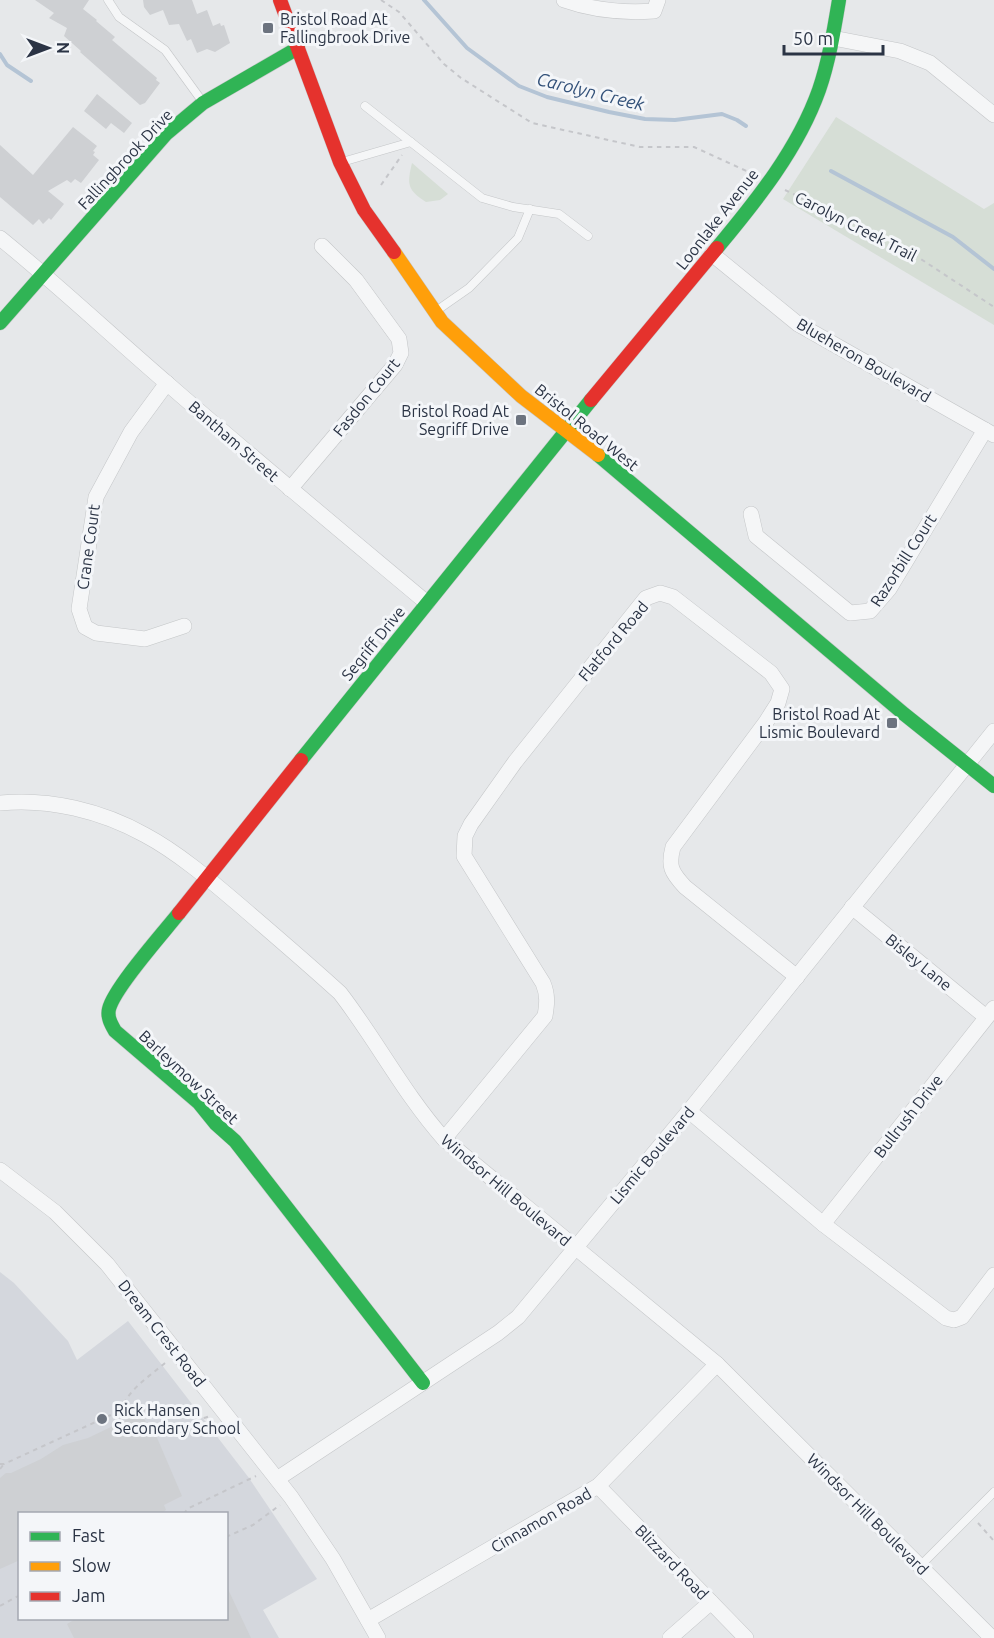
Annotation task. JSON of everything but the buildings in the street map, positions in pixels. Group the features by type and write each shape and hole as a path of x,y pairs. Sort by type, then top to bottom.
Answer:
{"street":[{"name":"Bristol Road West","path":"280,0 340,162 364,210 442,322 521,396 567,430 994,786"},
{"path":"564,0 579,6 635,12 654,11 658,0"},
{"name":"Loonlake Avenue","path":"567,430 712,254 787,154 808,117 826,70 839,0"},
{"path":"833,38 900,51 930,63 994,115"},
{"name":"Fallingbrook Drive","path":"0,323 166,134 202,102 298,48"},
{"name":"Bantham Street","path":"0,238 290,489 427,603"},
{"name":"Fasdon Court","path":"290,489 395,365 401,353 399,339 356,280 322,246"},
{"name":"Blueheron Boulevard","path":"712,254 798,324 989,432"},
{"name":"Crane Court","path":"167,383 131,432 96,497 79,609 85,627 96,633 145,639 184,626"},
{"name":"Segriff Drive","path":"206,877 567,430"},
{"name":"Razorbill Court","path":"751,514 756,536 825,593 850,613 870,611 888,589 989,432"},
{"name":"Flatford Road","path":"444,1139 545,1016 547,1005 547,993 543,983 464,856 465,836 515,762 646,598 660,593 673,597 771,673 782,689 778,703 766,722 673,847 669,863 675,877 685,886 798,977"},
{"name":"Lismic Boulevard","path":"273,1473 423,1383 518,1317 798,977 994,731"},
{"name":"Windsor Hill Boulevard","path":"0,803 18,801 46,804 77,808 103,816 146,835 206,877 340,993 356,1013 410,1097 444,1139 717,1364 992,1638"},
{"name":"Barleymow Street","path":"206,877 114,996 107,1010 107,1019 115,1031 199,1103 235,1142 423,1383"},
{"name":"Bisley Lane","path":"852,907 990,1013"},
{"name":"Bullrush Drive","path":"823,1224 990,1013"},
{"path":"689,1111 823,1224 946,1318 954,1320 962,1317 994,1275"},
{"name":"Dream Crest Road","path":"0,1170 55,1212 107,1264 291,1497 333,1559 378,1638"},
{"name":"Cinnamon Road","path":"368,1620 598,1486 717,1364"},
{"name":"Blizzard Road","path":"598,1486 746,1638"},
{"path":"670,1638 711,1602"}],"lane":[{"path":"108,0 119,17 165,50 202,102"},
{"path":"365,106 482,198 559,214 588,236"},
{"path":"340,162 411,142"},
{"path":"435,312 469,288 518,238 530,209"},
{"path":"920,1566 994,1492"}],"path":[{"path":"381,0 399,12 444,64 460,78 532,123 640,147 694,147 757,176"},
{"path":"381,185 411,142"},
{"name":"Carolyn Creek Trail","path":"784,189 904,248 994,307"},
{"path":"120,1412 130,1392 177,1352"},
{"path":"0,1464 128,1409 173,1412 201,1420 223,1411"},
{"path":"0,1469 4,1464"},
{"path":"186,1512 193,1506 248,1481 273,1473"},
{"path":"228,1536 253,1525 291,1497"},
{"path":"970,1515 994,1541"},
{"path":"0,1606 18,1596"}],"shaded area":[{"path":"836,117 984,209 994,203 994,325 783,199"},
{"path":"412,163 448,194 440,200 426,202 415,194 409,181"},
{"name":"Rick Hansen Secondary School","path":"0,1272 14,1283 68,1341 77,1360 128,1321 249,1478 317,1579 263,1610 279,1638 0,1638"}],"waterway":[{"name":"Carolyn Creek","path":"424,0 467,48 519,86 547,97 645,119 675,120 722,114 746,126"},
{"path":"0,54 7,65 31,81"},
{"name":"Carolyn Creek","path":"831,171 953,237 994,269"}],"traffic: fast":[{"path":"717,248 775,173 800,133 826,68 839,0"},
{"path":"0,323 166,134 203,103 298,48"},
{"path":"301,760 591,400"},
{"path":"598,455 904,714 994,786"},
{"path":"179,913 120,988 109,1009 112,1026 199,1103 216,1124 235,1141 423,1383"}],"traffic: slow":[{"path":"394,252 442,322 521,396 598,455"}],"traffic: jam":[{"path":"280,0 340,162 364,210 394,252"},
{"path":"591,400 717,248"},
{"path":"179,913 301,760"}],"place":[{"name":"Bristol Road At Fallingbrook Drive","path":"268,28"},
{"name":"Bristol Road At Segriff Drive","path":"521,420"},
{"name":"Bristol Road At Lismic Boulevard","path":"892,723"},
{"name":"Rick Hansen Secondary School","path":"102,1419"}]}
